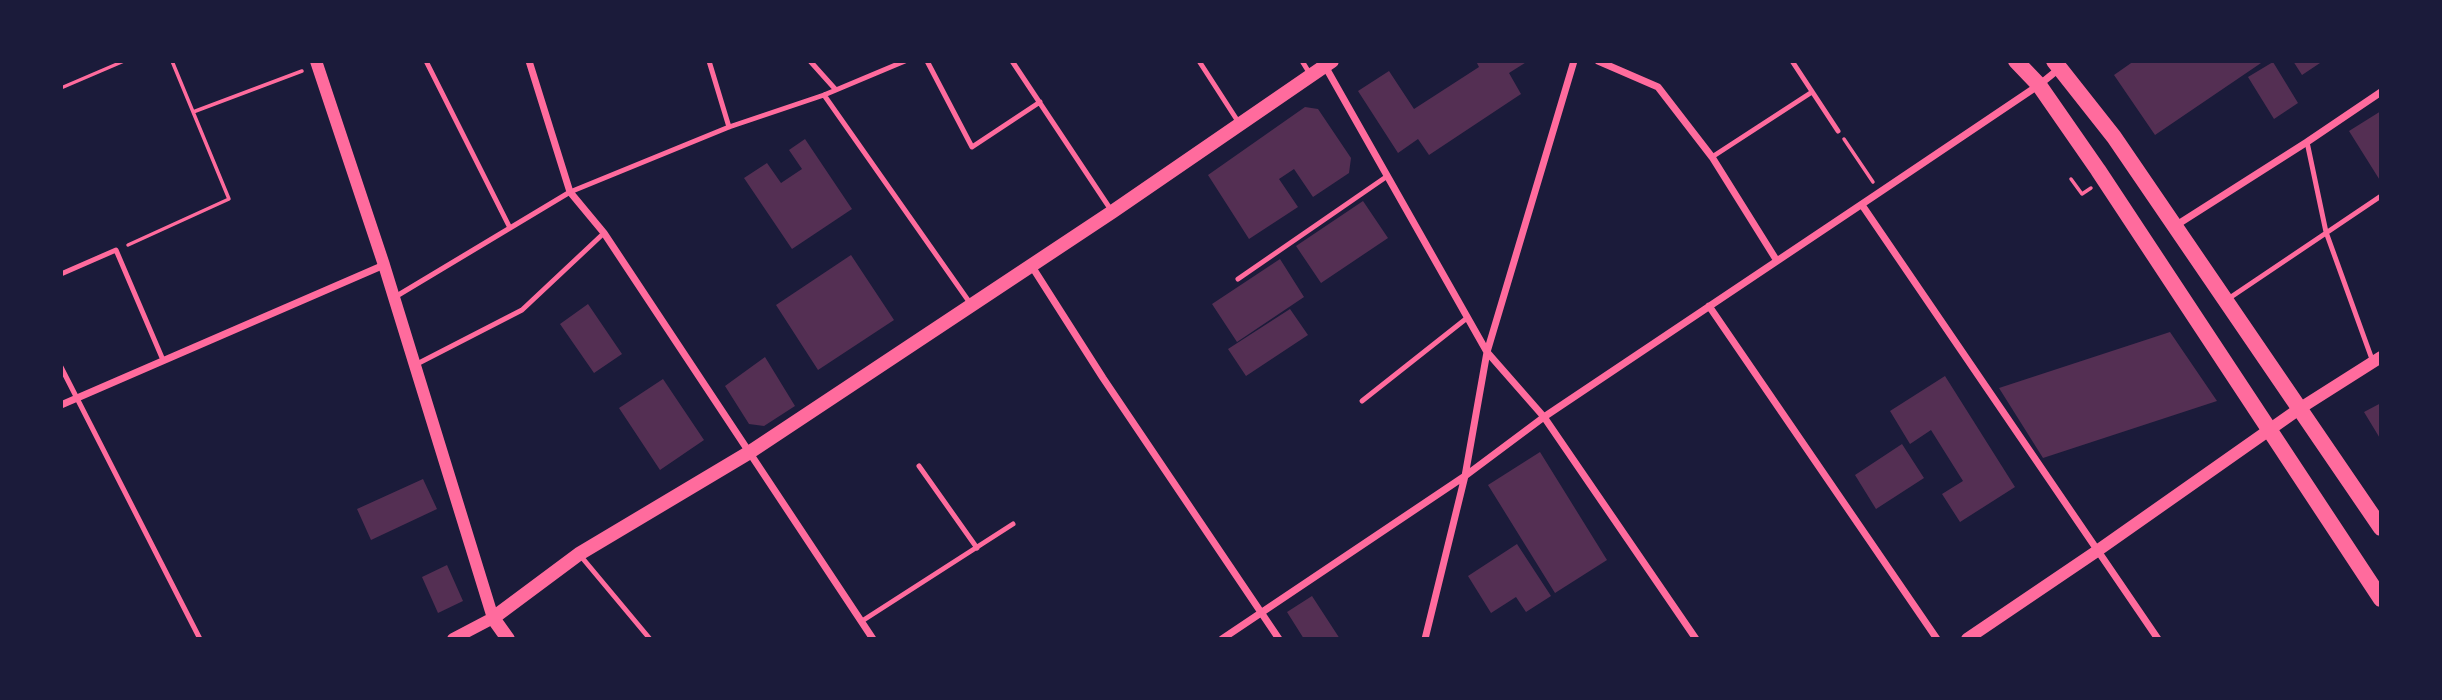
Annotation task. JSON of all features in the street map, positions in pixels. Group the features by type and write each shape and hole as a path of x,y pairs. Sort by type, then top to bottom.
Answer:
{"main road":[{"path":"2016,61 2039,85 2104,178 2381,599"},
{"path":"508,639 494,618 579,554 750,452 972,306 1329,64"},
{"path":"2057,64 2114,137 2381,528"}],"street":[{"path":"530,61 570,192 604,233 873,639"},
{"path":"1425,639 1465,476 1487,352 1574,61"},
{"path":"1598,61 1658,87 1712,157 1777,261"},
{"path":"317,63 384,265 494,618 453,639"},
{"path":"1329,64 1386,177 1487,352 1544,417 1696,639"},
{"path":"1222,639 1465,476 1544,417 2039,85 2057,64"},
{"path":"2175,226 2381,92"},
{"path":"1862,205 2158,639"},
{"path":"1031,264 1102,378 1279,639"},
{"path":"61,405 384,265"},
{"path":"1710,306 1937,639"},
{"path":"1967,639 2299,410 2377,360"}],"lane":[{"path":"426,61 509,226"},
{"path":"709,61 729,127"},
{"path":"810,61 836,90"},
{"path":"394,297 570,192 729,127 836,90 905,61"},
{"path":"927,61 972,147 1040,102"},
{"path":"1012,61 1112,212"},
{"path":"1199,61 1239,123"},
{"path":"1302,61 1311,76"},
{"path":"1791,61 1838,131"},
{"path":"1712,157 1812,92"},
{"path":"824,94 972,306"},
{"path":"2307,142 2326,232 2377,360"},
{"path":"1238,279 1386,177"},
{"path":"2226,301 2381,197"},
{"path":"415,365 522,310 604,233"},
{"path":"61,274 116,250 163,360"},
{"path":"1362,401 1467,318"},
{"path":"61,367 200,639"},
{"path":"919,466 977,548"},
{"path":"862,621 1013,524"},
{"path":"579,554 650,639"}],"path":[{"path":"61,88 124,61"},
{"path":"116,250 229,199 172,61"},
{"path":"193,112 317,63"},
{"path":"1838,131 1881,192"},
{"path":"2071,179 2082,194"}],"building":[{"path":"1476,61 1528,61 1509,73 1521,94 1429,155 1418,139 1398,153 1358,91 1389,71 1414,109 1479,67"},
{"path":"2134,61 2264,61 2155,135 2114,75"},
{"path":"2293,61 2323,61 2302,75"},
{"path":"2273,62 2298,103 2274,119 2248,77"},
{"path":"1305,107 1318,109 1351,158 1349,173 1313,197 1294,169 1279,179 1298,207 1249,239 1208,175"},
{"path":"2381,111 2381,182 2349,131"},
{"path":"805,139 852,209 792,249 744,178 767,163 781,183 802,169 789,150"},
{"path":"1363,201 1388,238 1321,283 1296,246"},
{"path":"851,255 894,320 818,370 776,305"},
{"path":"1280,259 1304,297 1237,342 1212,304"},
{"path":"588,304 622,354 594,373 560,324"},
{"path":"1290,309 1308,335 1246,376 1228,349"},
{"path":"2170,332 2217,401 2043,458 1999,388"},
{"path":"765,357 795,406 764,426 749,424 725,386"},
{"path":"1945,376 2015,487 1960,522 1942,494 1963,481 1931,430 1910,444 1890,411"},
{"path":"663,379 704,440 660,470 619,408"},
{"path":"2381,403 2381,440 2364,412"},
{"path":"1902,444 1924,478 1876,509 1855,475"},
{"path":"1540,452 1607,560 1555,593 1488,485"},
{"path":"423,479 437,509 371,540 357,509"},
{"path":"1517,544 1551,596 1526,612 1516,597 1491,613 1468,576"},
{"path":"447,565 463,601 438,613 422,577"},
{"path":"1312,596 1340,639 1304,639 1287,612"}]}
